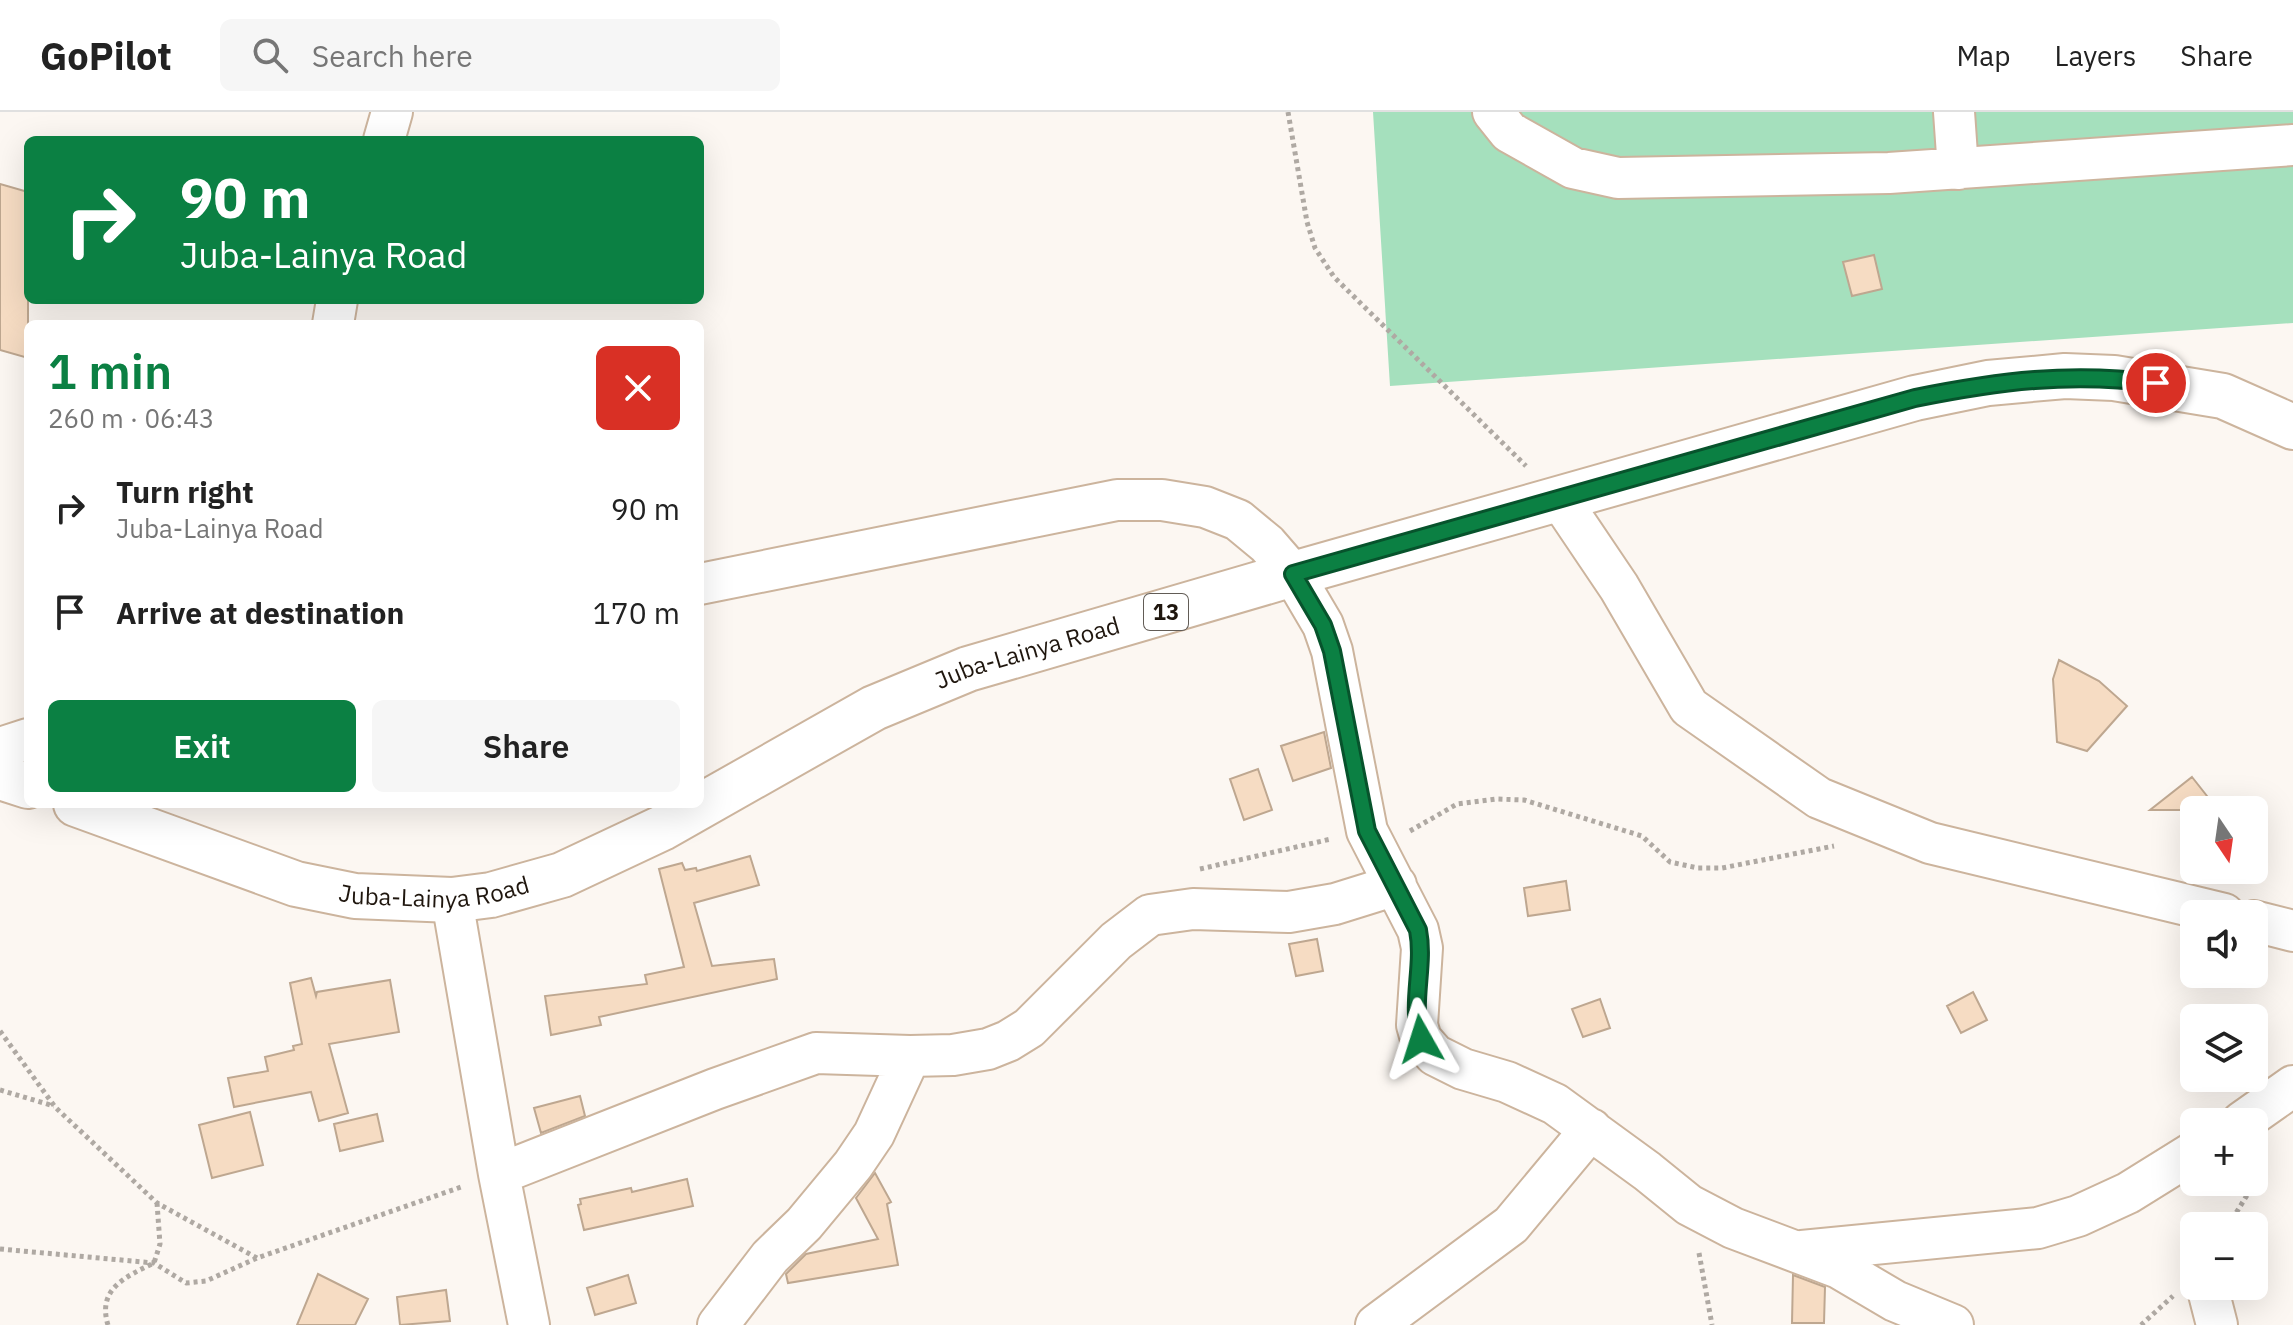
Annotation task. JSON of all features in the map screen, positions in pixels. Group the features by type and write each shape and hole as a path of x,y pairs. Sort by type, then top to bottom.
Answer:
{"main road":[{"name":"Juba-Lainya Road","path":"704,804 874,708 968,669 1915,398 1988,383 2065,376 2156,383 2223,396 2293,427"},
{"path":"0,777 24,785"},
{"name":"Juba-Lainya Road","path":"87,808 296,884 355,896 452,900 491,895 562,875 697,808"}],"street":[{"path":"385,136 392,112"},
{"path":"1493,112 1509,132 1573,168 1618,178 1889,173 2293,145"},
{"path":"1954,112 1958,169"},
{"path":"1559,498 1619,587 1689,707 1819,798 1930,843 2180,903"},
{"path":"704,583 1117,500 1162,500 1205,507 1238,520 1267,544 1293,574 1323,625 1332,651 1367,831 1418,930 1422,948 1417,1025 1421,1039 1435,1055 1555,1104 1689,1205 1733,1228 1839,1268 1895,1301 1953,1325"},
{"path":"0,748 24,740"},
{"path":"499,1174 816,1053 953,1055 988,1049 1029,1028 1116,941 1150,915 1193,909 1289,912 1335,904 1396,885"},
{"path":"452,900 499,1174 529,1325"},
{"path":"2268,925 2293,931"},
{"path":"718,1325 770,1257 804,1224 853,1165 874,1134 910,1056"},
{"path":"2262,1108 2293,1086"},
{"path":"1376,1325 1511,1225 1591,1129"},
{"path":"1800,1252 2038,1228 2078,1216 2128,1193 2180,1161"},
{"path":"2203,1300 2217,1325"}],"path":[{"path":"1288,112 1307,222 1315,248 1334,277 1559,498"},
{"path":"1190,873 1367,831 1389,837 1402,834 1457,804 1496,799 1524,800 1642,836 1670,862 1698,868 1722,868 1843,844"},
{"path":"0,1031 55,1107 157,1203 257,1258"},
{"path":"0,1090 55,1107"},
{"path":"0,1249 154,1263 186,1283 206,1281 257,1258 499,1174"},
{"path":"108,1325 103,1309 110,1291 129,1275 154,1263 160,1244 157,1203"},
{"path":"1689,1205 1712,1325"},
{"path":"2141,1325 2180,1297"}],"green space":[{"path":"1373,112 2293,112 2293,323 1390,386"}],"building":[{"path":"0,184 24,191 24,304 28,304 28,320 24,320 24,357 0,350"},
{"path":"1874,255 1882,289 1852,296 1843,262"},
{"path":"2059,660 2099,681 2127,706 2087,751 2057,742 2053,679"},
{"path":"1324,732 1331,768 1293,781 1281,746"},
{"path":"1258,769 1272,810 1244,820 1230,779"},
{"path":"2192,777 2207,796 2180,796 2180,810 2150,810"},
{"path":"750,856 759,885 694,903 712,966 774,959 777,979 599,1017 601,1025 551,1035 545,996 647,984 645,975 684,967 659,869 682,863 685,870 696,868 697,871"},
{"path":"1566,881 1570,910 1528,916 1524,888"},
{"path":"1317,939 1323,971 1296,976 1289,944"},
{"path":"311,978 316,996 317,992 390,980 399,1032 329,1044 348,1113 319,1121 311,1092 234,1107 228,1078 268,1071 265,1057 294,1050 293,1046 302,1044 290,983"},
{"path":"1973,992 1987,1020 1961,1033 1947,1006"},
{"path":"1600,999 1610,1028 1583,1037 1572,1009"},
{"path":"580,1096 585,1116 541,1133 534,1108"},
{"path":"250,1112 263,1165 212,1178 199,1125"},
{"path":"377,1114 383,1141 340,1151 334,1124"},
{"path":"875,1173 891,1202 887,1204 898,1265 788,1283 786,1274 806,1254 878,1239 856,1198"},
{"path":"687,1179 693,1206 584,1230 578,1205 581,1204 580,1199 631,1188 632,1192"},
{"path":"318,1274 368,1299 355,1325 297,1325"},
{"path":"628,1275 636,1303 595,1315 587,1288"},
{"path":"1793,1275 1825,1287 1824,1323 1792,1323"},
{"path":"446,1290 450,1321 400,1325 397,1297"}],"route":[{"path":"1421,1039 1416,1008 1422,948 1418,930 1367,831 1332,651 1323,625 1293,574 1915,398 1988,383 2065,376 2156,383"}]}
